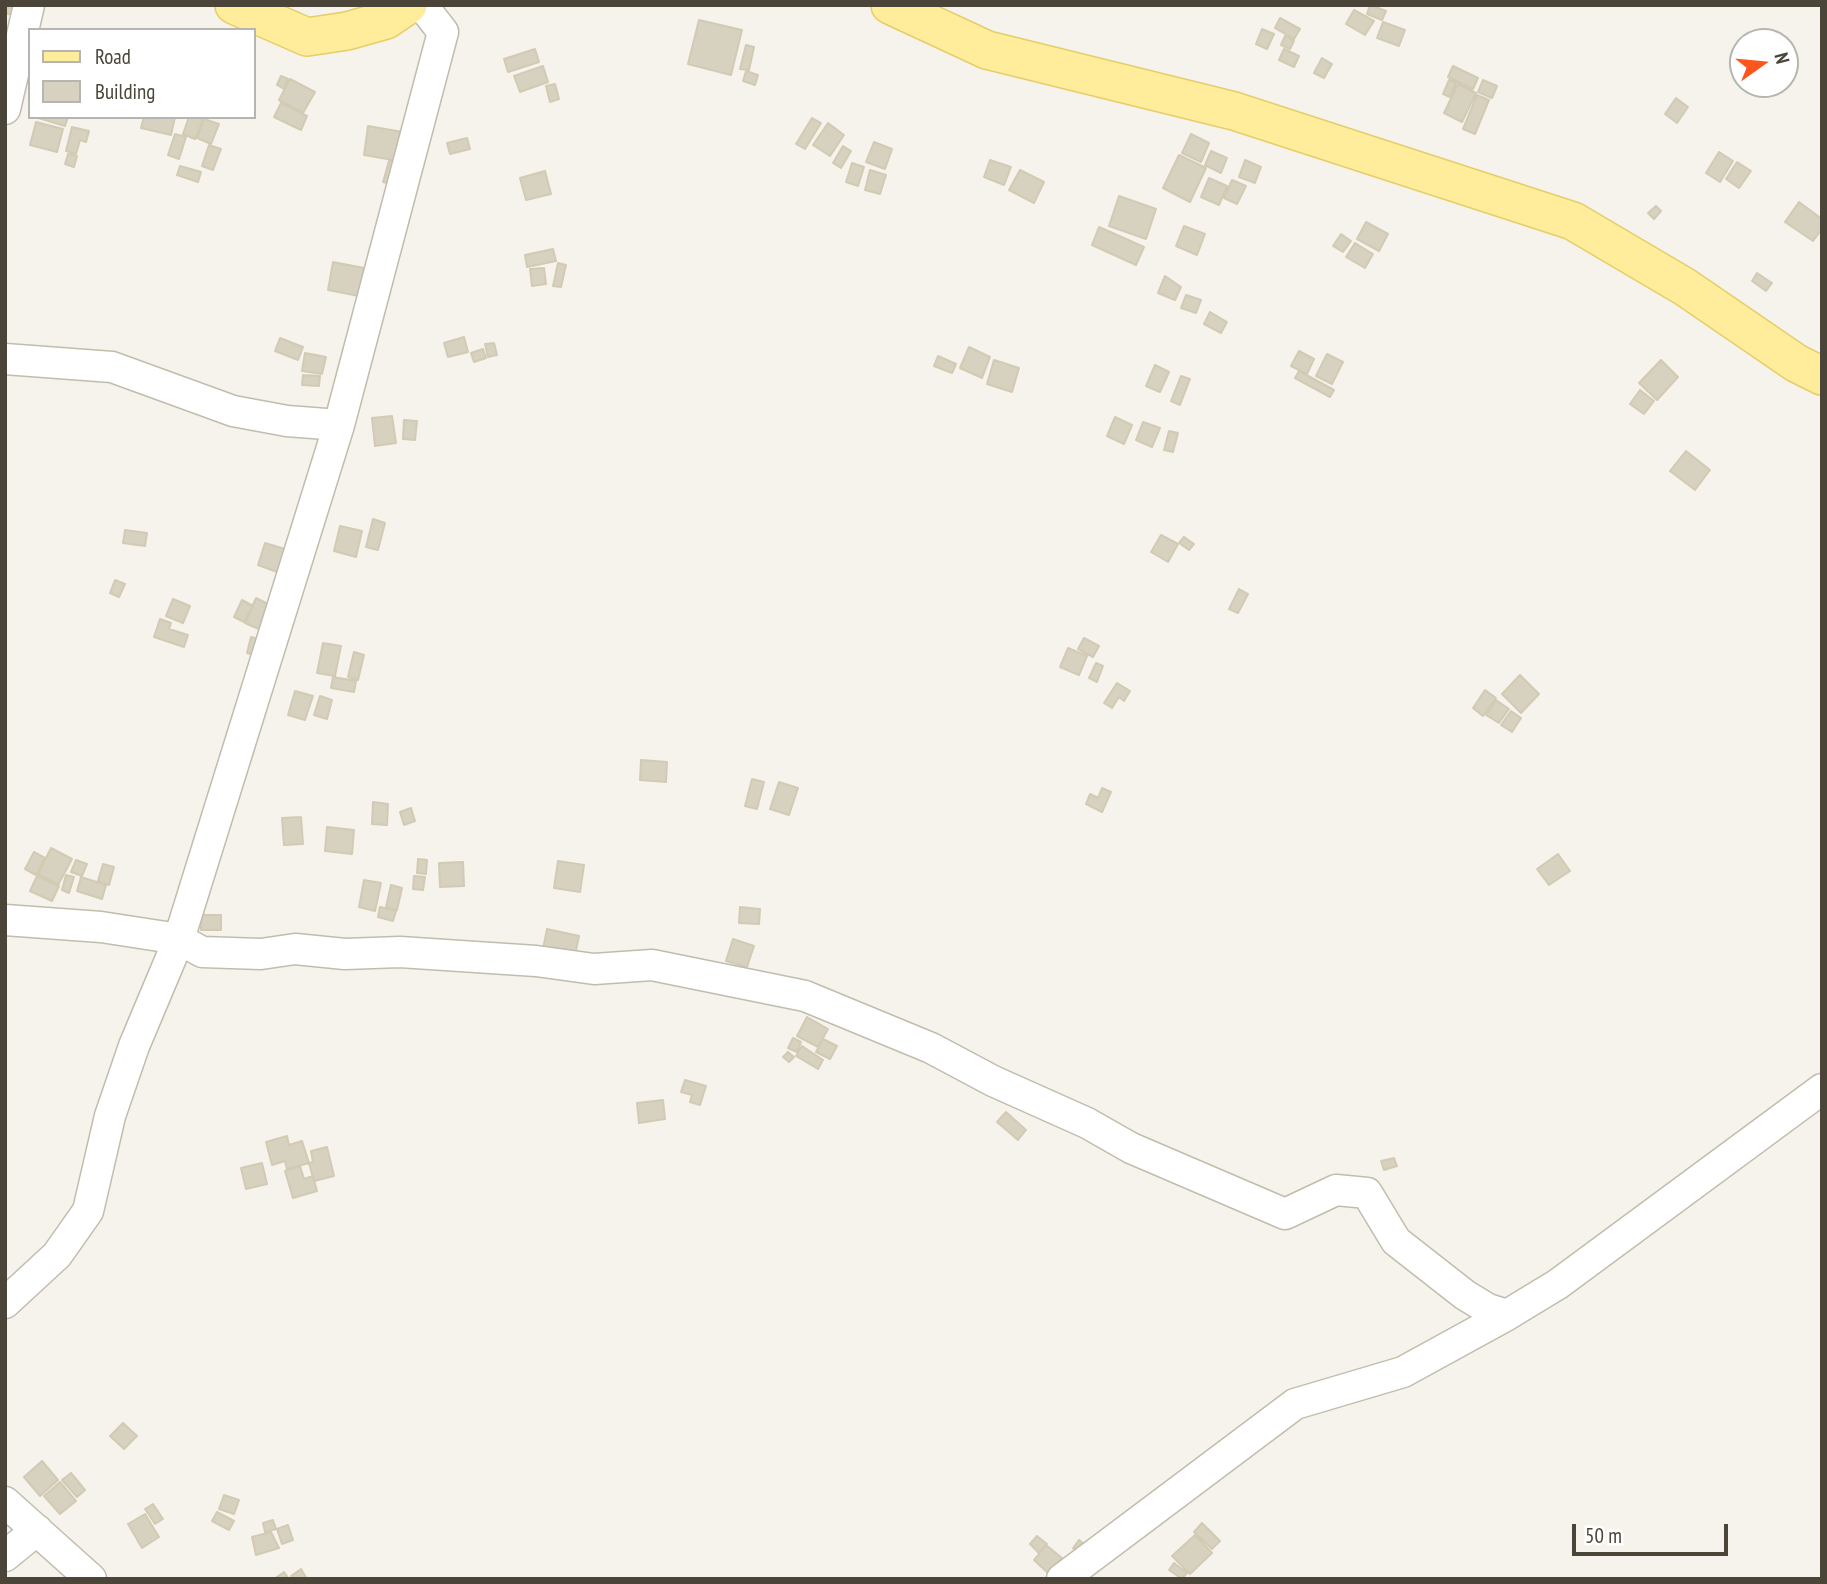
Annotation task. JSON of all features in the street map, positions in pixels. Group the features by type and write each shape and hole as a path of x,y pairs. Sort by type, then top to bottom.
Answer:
{"main road":[{"path":"234,5 307,37 347,31 386,20 408,5"},
{"path":"890,5 986,50 1234,111 1573,221 1685,286 1796,363 1822,376"}],"street":[{"path":"5,109 29,5"},
{"path":"5,1303 57,1255 88,1211 110,1116 134,1046 179,939 339,425 443,32 422,5"},
{"path":"5,359 112,367 233,411 287,421 339,425"},
{"path":"5,920 101,927 179,939 202,952 261,954 295,949 345,954 400,952 536,961 594,969 652,965 804,996 931,1048 993,1082 1087,1122 1131,1148 1285,1213 1336,1190 1367,1194 1396,1241 1465,1295 1488,1310 1507,1315"},
{"path":"1062,1579 1295,1404 1403,1372 1558,1284 1822,1089"},
{"path":"5,1502 91,1579"},
{"path":"5,1556 37,1530"}],"building":[{"path":"5,5 19,5 16,16 5,13"},
{"path":"1370,5 1386,11 1382,20 1367,14"},
{"path":"1354,10 1374,21 1365,35 1346,24"},
{"path":"1280,18 1300,29 1294,39 1275,28"},
{"path":"699,20 742,30 731,75 688,64"},
{"path":"1383,22 1405,30 1399,46 1377,38"},
{"path":"1262,29 1274,34 1267,49 1256,44"},
{"path":"1285,36 1294,41 1290,49 1281,45"},
{"path":"746,45 754,47 749,70 740,69"},
{"path":"535,49 539,62 508,72 504,59"},
{"path":"1284,49 1299,56 1294,67 1279,60"},
{"path":"1322,58 1332,64 1324,78 1314,73"},
{"path":"543,66 548,82 520,92 514,76"},
{"path":"1453,66 1478,78 1473,89 1448,77"},
{"path":"746,71 758,75 755,85 743,81"},
{"path":"281,76 288,79 284,89 277,85"},
{"path":"290,79 315,92 303,113 279,100"},
{"path":"1449,80 1456,83 1450,97 1443,94"},
{"path":"1483,80 1497,86 1492,98 1478,92"},
{"path":"555,84 559,99 550,102 546,86"},
{"path":"1458,84 1476,93 1462,122 1444,113"},
{"path":"1477,95 1489,100 1475,134 1463,129"},
{"path":"1676,98 1688,107 1677,123 1665,114"},
{"path":"281,103 307,116 301,130 274,117"},
{"path":"812,118 821,123 805,149 796,144"},
{"path":"42,119 67,119 65,126"},
{"path":"143,119 175,119 171,135 141,128"},
{"path":"188,119 204,119 195,139 183,134"},
{"path":"204,119 219,124 211,144 197,138"},
{"path":"36,122 63,129 57,152 30,145"},
{"path":"828,123 844,135 830,156 813,145"},
{"path":"368,126 403,132 399,161 364,155"},
{"path":"72,127 89,131 86,142 80,140 76,154 66,151"},
{"path":"175,134 186,137 179,159 168,155"},
{"path":"1191,134 1209,143 1201,162 1182,153"},
{"path":"467,138 470,149 450,154 447,143"},
{"path":"874,142 892,149 885,169 866,162"},
{"path":"209,145 221,149 213,170 202,166"},
{"path":"843,146 851,151 841,168 833,163"},
{"path":"1211,151 1227,158 1221,173 1205,165"},
{"path":"1719,152 1733,161 1720,182 1706,173"},
{"path":"68,154 77,156 74,167 65,164"},
{"path":"1179,155 1206,168 1190,202 1163,188"},
{"path":"990,160 1011,167 1004,185 984,177"},
{"path":"1245,160 1261,167 1255,183 1239,177"},
{"path":"389,161 401,165 395,185 383,182"},
{"path":"1737,162 1751,171 1739,188 1726,179"},
{"path":"852,163 864,167 858,186 846,182"},
{"path":"180,166 201,172 198,182 177,175"},
{"path":"870,170 886,175 880,194 865,190"},
{"path":"1020,170 1044,182 1034,203 1009,190"},
{"path":"545,171 551,194 526,200 520,178"},
{"path":"1209,178 1227,186 1219,205 1201,197"},
{"path":"1232,180 1246,186 1237,204 1224,198"},
{"path":"1119,196 1156,209 1146,239 1109,226"},
{"path":"1799,202 1822,219 1822,229 1813,241 1785,222"},
{"path":"1656,206 1661,211 1654,219 1648,213"},
{"path":"1366,222 1388,234 1379,251 1357,239"},
{"path":"1184,226 1205,234 1197,255 1176,246"},
{"path":"1099,227 1144,247 1136,265 1092,245"},
{"path":"1341,234 1351,241 1343,252 1333,246"},
{"path":"1355,243 1373,254 1365,268 1346,257"},
{"path":"553,249 556,261 527,267 525,255"},
{"path":"333,262 364,268 359,296 328,290"},
{"path":"558,263 566,265 561,287 553,286"},
{"path":"544,268 546,284 532,286 530,269"},
{"path":"1757,273 1772,283 1766,291 1752,281"},
{"path":"1165,276 1181,287 1175,300 1158,293"},
{"path":"1186,295 1201,300 1196,313 1181,308"},
{"path":"1210,312 1227,322 1221,333 1204,324"},
{"path":"464,337 468,352 448,357 444,343"},
{"path":"280,338 303,347 298,360 275,351"},
{"path":"494,343 497,355 488,357 485,344"},
{"path":"969,347 990,357 982,378 960,368"},
{"path":"483,349 486,358 474,362 471,353"},
{"path":"1299,351 1314,359 1307,374 1291,366"},
{"path":"305,353 326,357 322,374 302,371"},
{"path":"1327,354 1343,362 1332,384 1316,376"},
{"path":"938,356 956,364 952,373 934,366"},
{"path":"994,360 1019,368 1012,392 987,384"},
{"path":"1661,360 1678,377 1657,400 1639,383"},
{"path":"1155,365 1169,372 1160,392 1146,386"},
{"path":"1299,371 1334,390 1330,397 1295,378"},
{"path":"303,375 320,376 319,386 302,385"},
{"path":"1181,376 1190,379 1180,405 1171,401"},
{"path":"1640,390 1654,401 1644,414 1630,404"},
{"path":"392,416 396,443 375,446 372,418"},
{"path":"1115,417 1132,425 1124,444 1107,436"},
{"path":"404,420 417,421 415,440 403,439"},
{"path":"1143,422 1160,428 1152,447 1136,440"},
{"path":"1169,431 1178,433 1173,452 1164,450"},
{"path":"1686,451 1710,470 1695,490 1670,471"},
{"path":"373,519 385,523 378,550 366,547"},
{"path":"340,526 362,531 356,557 334,551"},
{"path":"125,530 147,533 145,546 123,543"},
{"path":"1161,535 1178,544 1168,562 1151,552"},
{"path":"1184,537 1194,544 1189,550 1179,543"},
{"path":"265,543 288,550 280,573 258,565"},
{"path":"115,580 125,584 119,597 110,593"},
{"path":"1239,589 1248,594 1238,613 1229,609"},
{"path":"256,598 272,606 261,630 245,623"},
{"path":"173,599 190,606 183,623 166,616"},
{"path":"242,600 253,606 244,622 234,617"},
{"path":"160,619 171,623 169,629 188,635 184,647 154,637"},
{"path":"251,637 261,640 257,656 247,653"},
{"path":"1084,638 1099,646 1093,657 1078,649"},
{"path":"323,643 341,646 335,676 317,673"},
{"path":"1068,648 1087,656 1079,675 1060,667"},
{"path":"354,652 364,655 358,680 348,677"},
{"path":"1096,663 1103,666 1097,682 1089,678"},
{"path":"1520,675 1539,694 1521,713 1502,694"},
{"path":"333,677 356,681 354,692 331,688"},
{"path":"1117,683 1130,691 1124,701 1119,697 1112,708 1104,703"},
{"path":"1485,690 1496,698 1483,716 1473,708"},
{"path":"295,691 313,696 305,720 288,715"},
{"path":"320,696 332,700 327,719 314,715"},
{"path":"1496,700 1509,709 1499,723 1486,715"},
{"path":"1511,711 1521,718 1512,732 1501,725"},
{"path":"641,760 667,762 666,782 640,780"},
{"path":"752,779 764,782 757,809 745,806"},
{"path":"779,782 798,788 789,815 770,809"},
{"path":"1102,788 1111,792 1102,812 1086,804 1090,794 1098,798"},
{"path":"373,802 388,804 387,825 372,824"},
{"path":"411,808 415,821 404,825 400,812"},
{"path":"301,817 303,844 284,845 282,818"},
{"path":"327,827 354,830 352,854 325,851"},
{"path":"51,848 72,859 58,885 38,874"},
{"path":"34,852 45,858 36,875 25,869"},
{"path":"1558,854 1570,871 1549,885 1537,869"},
{"path":"418,859 427,860 426,874 417,873"},
{"path":"76,860 87,864 82,876 71,872"},
{"path":"558,861 584,865 580,892 554,888"},
{"path":"463,862 464,886 440,887 439,863"},
{"path":"103,864 114,867 109,885 98,881"},
{"path":"66,875 74,877 69,893 62,890"},
{"path":"37,876 59,886 52,901 30,891"},
{"path":"414,876 425,877 423,890 413,889"},
{"path":"81,877 106,885 102,899 77,891"},
{"path":"364,880 381,883 375,911 359,907"},
{"path":"391,885 402,888 397,910 386,907"},
{"path":"380,907 396,911 393,921 378,917"},
{"path":"740,907 760,909 759,924 739,923"},
{"path":"201,915 221,915 221,930 201,930"},
{"path":"547,929 579,936 575,955 543,949"},
{"path":"733,939 754,946 747,967 726,961"},
{"path":"807,1017 828,1029 818,1047 797,1036"},
{"path":"793,1038 801,1042 797,1052 788,1048"},
{"path":"823,1039 837,1046 830,1059 816,1052"},
{"path":"802,1046 823,1060 818,1069 796,1056"},
{"path":"788,1052 794,1057 789,1062 783,1057"},
{"path":"685,1080 706,1086 700,1105 690,1102 692,1095 681,1092"},
{"path":"663,1100 665,1119 639,1123 637,1103"},
{"path":"1006,1112 1026,1130 1018,1140 997,1122"},
{"path":"287,1136 289,1145 302,1141 309,1163 287,1169 285,1161 272,1165 266,1142"},
{"path":"327,1147 334,1176 314,1181 309,1163 313,1162 311,1151"},
{"path":"1394,1158 1397,1166 1384,1170 1381,1161"},
{"path":"262,1163 267,1184 246,1189 241,1168"},
{"path":"300,1166 304,1179 313,1176 317,1191 293,1198 285,1171"},
{"path":"123,1423 137,1436 124,1449 110,1436"},
{"path":"42,1461 58,1480 40,1496 24,1477"},
{"path":"71,1473 85,1490 77,1497 62,1480"},
{"path":"60,1482 76,1501 60,1514 44,1496"},
{"path":"224,1495 239,1500 234,1514 219,1509"},
{"path":"153,1504 163,1519 155,1524 145,1509"},
{"path":"217,1512 234,1521 229,1530 212,1521"},
{"path":"145,1514 159,1537 142,1548 128,1524"},
{"path":"273,1520 276,1529 265,1532 263,1523"},
{"path":"1202,1523 1220,1541 1212,1549 1194,1532"},
{"path":"288,1525 293,1540 282,1544 277,1529"},
{"path":"271,1532 279,1548 256,1555 252,1537"},
{"path":"1195,1535 1212,1553 1190,1574 1172,1556"},
{"path":"1037,1536 1047,1544 1039,1553 1030,1544"},
{"path":"1079,1540 1091,1550 1085,1558 1073,1548"},
{"path":"1046,1545 1062,1558 1049,1574 1034,1560"},
{"path":"1174,1563 1187,1573 1182,1579 1169,1570"},
{"path":"301,1569 307,1579 293,1579 291,1576"},
{"path":"284,1572 289,1579 274,1579"}]}
